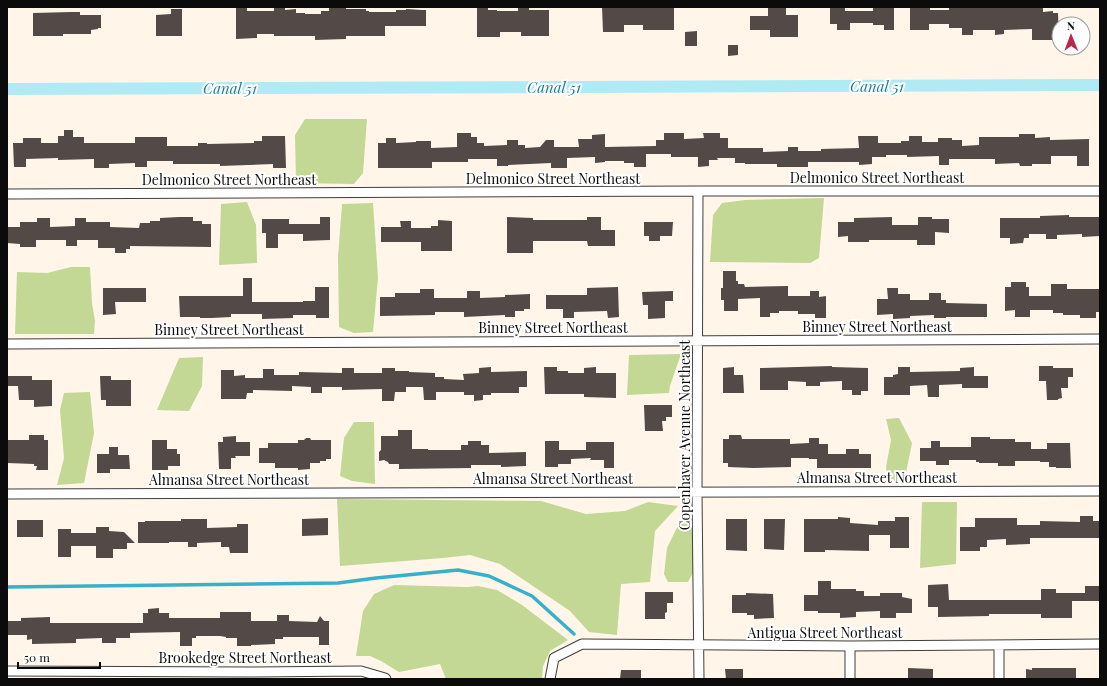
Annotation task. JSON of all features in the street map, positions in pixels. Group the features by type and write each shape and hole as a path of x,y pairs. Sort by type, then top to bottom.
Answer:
{"street":[{"name":"Copenhaver Avenue Northeast","path":"698,191 697,492 699,679"},
{"name":"Delmonico Street Northeast","path":"7,194 1100,191"},
{"name":"Binney Street Northeast","path":"7,344 1100,339"},
{"name":"Almansa Street Northeast","path":"7,494 1100,491"},
{"name":"Antigua Street Northeast","path":"550,679 554,658 582,644 699,646 1100,644"},
{"path":"999,645 999,679"},
{"path":"850,646 850,679"},
{"name":"Brookedge Street Northeast","path":"7,671 94,675 248,676 361,671 386,678"}],"green space":[{"path":"305,119 367,119 363,173 354,184 296,183 295,135"},
{"path":"824,198 819,258 810,263 710,262 713,215 722,203 745,200"},
{"path":"247,202 256,225 257,263 219,265 221,204"},
{"path":"373,203 378,278 373,332 354,333 339,327 338,257 342,204"},
{"path":"71,267 90,267 92,303 95,321 94,334 15,334 17,272 47,273"},
{"path":"681,354 669,393 627,395 629,355"},
{"path":"203,357 202,386 189,411 157,410 179,358"},
{"path":"90,392 94,433 84,483 57,485 64,458 60,410 64,393"},
{"path":"899,418 912,443 904,483 888,480 886,467 891,440 886,419"},
{"path":"354,422 374,422 375,484 352,481 340,476 344,438"},
{"path":"337,499 541,501 586,514 625,511 648,502 678,506 655,531 650,582 621,584 617,635 589,632 570,611 500,564 470,555 340,566"},
{"path":"922,502 957,502 956,564 920,568"},
{"path":"682,517 693,518 695,569 688,582 668,582 664,574 667,548"},
{"path":"394,585 478,586 497,590 522,605 568,640 550,651 543,666 542,679 446,679 440,664 399,672 370,656 356,656 363,611 374,594"}],"building":[{"path":"236,7 247,7 247,11 274,11 274,7 285,7 285,10 296,9 296,13 305,14 321,14 321,11 329,11 329,7 366,9 366,11 369,12 396,12 396,10 406,9 426,10 426,26 385,26 385,36 346,36 346,39 315,40 315,36 274,36 274,34 257,34 257,38 236,39"},
{"path":"477,7 488,7 488,10 497,11 518,11 518,7 529,7 529,10 549,10 549,36 521,36 521,32 500,32 500,37 477,37"},
{"path":"602,7 674,7 674,30 643,30 643,25 624,25 624,32 603,32"},
{"path":"830,7 845,7 845,11 873,11 873,7 894,7 894,30 884,30 884,25 873,25 873,23 850,23 850,30 837,30 837,24 830,24"},
{"path":"910,7 930,8 930,10 949,10 949,8 957,7 1043,7 1043,12 1053,11 1053,13 1058,13 1058,16 1051,16 1051,40 1032,40 1032,29 1004,30 1004,34 995,35 995,30 973,30 973,35 962,35 962,28 949,28 949,24 929,24 929,30 910,30"},
{"path":"768,8 786,8 786,15 798,15 798,37 770,37 770,30 750,30 750,16 768,16"},
{"path":"171,9 182,9 182,36 156,36 156,15 171,14"},
{"path":"80,12 80,15 101,15 101,28 91,30 91,34 33,36 33,13"},
{"path":"697,31 697,46 685,46 685,32"},
{"path":"728,45 738,45 738,55 728,56"},
{"path":"64,130 73,130 73,137 84,137 84,143 135,143 135,137 167,137 167,146 198,146 198,143 254,143 254,141 262,141 262,136 285,136 286,168 273,168 273,164 220,166 220,164 173,164 173,161 147,161 147,167 135,167 135,163 109,164 109,168 94,168 94,159 58,160 58,158 26,159 26,167 14,167 13,143 23,143 23,138 41,138 41,143 58,143 58,136 64,136"},
{"path":"457,133 471,133 471,137 477,137 477,143 484,143 484,146 507,145 507,140 518,140 518,145 525,145 525,148 540,147 546,140 554,140 554,147 579,147 578,139 592,139 592,135 605,134 605,147 656,146 656,140 664,140 664,133 684,133 684,139 704,138 703,133 720,133 720,138 728,138 728,148 763,148 763,152 788,151 788,147 798,147 798,151 859,148 858,136 878,136 878,143 901,143 901,141 909,141 909,136 922,136 922,142 938,142 938,138 952,138 952,140 962,140 962,146 979,145 979,137 1019,137 1019,134 1035,134 1035,138 1050,137 1050,140 1089,139 1089,166 1077,166 1077,156 1051,156 1051,164 1032,164 1032,166 1020,166 1019,163 995,164 995,159 949,159 949,165 939,165 939,156 907,157 907,155 886,155 886,157 872,157 872,164 859,165 859,162 808,162 808,167 777,167 777,164 735,163 735,158 717,158 718,160 709,160 709,166 698,167 698,157 671,157 671,154 646,154 646,167 634,167 634,163 624,163 624,161 605,161 595,163 595,157 567,158 567,168 551,168 551,163 497,166 497,159 468,159 468,162 432,162 432,168 378,168 378,143 386,143 386,138 396,138 396,143 431,141 431,148 457,147"},
{"path":"1069,215 1069,217 1100,217 1100,236 1082,237 1082,234 1057,235 1057,239 1046,239 1046,234 1029,234 1029,238 1024,238 1023,243 1010,244 1010,238 1000,238 1000,218 1040,218 1040,216"},
{"path":"193,217 193,221 202,221 202,224 211,224 211,247 130,246 130,249 126,249 126,253 115,253 115,248 98,248 98,240 77,240 77,246 66,246 66,240 36,240 36,247 20,247 20,244 7,243 7,227 20,227 20,222 37,222 37,218 50,218 50,227 75,226 75,218 86,218 86,222 110,222 110,227 139,228 140,223 160,221 160,218"},
{"path":"320,217 330,217 330,240 303,241 303,234 278,234 278,248 266,248 266,233 262,233 262,219 289,219 289,224 320,224"},
{"path":"507,217 533,218 533,220 587,220 587,217 601,217 601,230 615,230 615,246 588,246 587,241 533,241 533,253 507,253"},
{"path":"892,217 892,225 918,225 918,217 949,219 949,233 935,232 935,245 917,245 917,240 869,240 869,242 848,242 848,236 838,237 838,222 854,222 854,218"},
{"path":"438,220 452,221 452,251 421,251 421,242 381,242 381,227 401,227 400,221 411,221 411,228 431,228 431,226 438,226"},
{"path":"644,222 673,222 672,236 660,236 660,241 649,241 649,236 644,236"},
{"path":"723,271 736,271 736,281 738,281 738,284 744,284 745,287 788,286 788,296 810,296 810,291 819,291 819,297 826,296 826,318 815,318 815,314 798,314 798,311 779,311 779,313 770,313 770,317 760,317 760,298 738,299 738,311 724,311 724,300 721,300"},
{"path":"243,278 252,278 252,302 315,301 315,287 329,287 329,318 316,318 316,315 293,315 293,318 262,319 262,314 231,314 231,317 212,318 180,317 179,296 243,296"},
{"path":"1011,282 1026,282 1026,287 1029,287 1029,296 1051,296 1051,284 1067,284 1067,289 1100,289 1100,312 1096,312 1096,318 1080,318 1080,315 1063,315 1063,313 1053,313 1053,310 1030,310 1030,317 1015,317 1015,310 1005,311 1005,287 1011,287"},
{"path":"618,287 619,317 608,318 607,311 574,312 574,318 563,318 563,309 546,309 546,295 587,295 587,288"},
{"path":"103,288 146,288 146,302 115,302 116,314 103,315"},
{"path":"887,288 898,288 898,294 910,294 910,300 929,300 929,293 941,293 941,300 946,300 946,303 987,304 987,317 934,318 934,315 910,316 910,318 893,319 893,314 877,315 877,299 888,299"},
{"path":"420,289 434,289 434,298 467,298 467,291 480,291 480,298 530,294 530,309 515,311 515,317 505,317 505,315 464,317 464,312 435,312 435,315 380,316 380,297 395,297 395,293 420,293"},
{"path":"673,291 673,301 665,301 665,318 648,319 648,305 643,305 642,292"},
{"path":"832,366 868,368 868,391 861,391 861,395 852,395 852,390 842,390 842,381 820,382 820,386 806,386 806,382 788,381 788,390 760,390 760,368"},
{"path":"1039,366 1073,368 1073,377 1068,377 1068,388 1061,388 1062,398 1058,400 1047,400 1046,381 1039,381"},
{"path":"491,367 491,372 527,371 527,387 519,387 519,393 491,393 491,395 483,395 483,400 474,401 474,395 464,395 464,392 436,392 436,400 424,400 423,387 406,387 406,392 395,392 394,401 382,401 382,389 342,390 342,387 322,387 322,393 311,393 311,387 292,386 292,391 253,390 253,393 247,393 246,399 221,399 221,370 234,370 234,376 245,375 245,378 263,378 263,369 274,369 274,375 299,375 299,372 342,373 342,368 354,368 354,373 382,373 382,368 395,368 395,371 435,373 435,377 464,380 463,374 479,373 479,368"},
{"path":"544,367 557,367 557,371 568,371 568,373 584,373 584,368 596,367 596,373 616,373 616,398 584,397 584,394 545,394"},
{"path":"734,367 734,375 743,375 744,393 723,393 723,368"},
{"path":"898,367 910,367 910,372 960,371 960,368 974,367 974,376 988,376 988,388 962,388 962,384 939,385 939,397 928,397 927,385 910,386 910,395 884,395 884,377 893,377 893,375 898,374"},
{"path":"7,376 32,376 32,380 52,380 52,406 34,407 34,400 19,400 18,386 7,386"},
{"path":"100,376 111,376 111,380 131,380 131,406 106,406 106,400 101,400"},
{"path":"644,405 672,405 672,417 666,417 666,421 662,421 663,431 645,431"},
{"path":"398,430 412,430 412,449 461,450 461,445 468,445 468,441 481,441 481,445 489,445 489,453 526,452 526,466 501,467 501,465 471,465 471,468 399,469 399,464 389,464 384,460 379,461 381,436 398,436"},
{"path":"29,435 44,435 44,440 48,440 48,470 36,470 37,466 34,466 34,464 7,463 7,440 29,440"},
{"path":"729,435 741,435 742,439 790,439 790,444 809,443 809,438 819,438 819,444 828,444 828,454 846,454 846,449 859,449 859,454 871,454 871,468 817,468 817,459 809,458 791,458 791,467 728,467 728,463 723,463 723,439 729,439"},
{"path":"236,436 236,442 250,442 250,456 235,456 236,458 231,458 231,469 219,469 218,442 223,442 223,437"},
{"path":"971,437 1015,439 1015,442 1031,442 1031,449 1047,449 1047,443 1070,443 1071,468 1049,467 1049,462 1040,461 1015,461 1015,466 998,466 998,463 979,463 976,462 976,460 949,460 949,465 936,465 936,461 920,461 920,448 931,448 931,441 940,441 940,447 971,447"},
{"path":"306,438 310,438 311,440 331,440 331,459 320,461 320,463 310,463 310,469 298,470 298,468 275,468 275,463 259,463 259,448 268,448 268,443 298,443 298,440 304,440"},
{"path":"152,440 167,440 167,449 177,449 177,454 180,454 180,466 168,466 168,470 152,470"},
{"path":"545,441 559,441 559,450 586,450 586,442 614,442 614,468 604,468 604,460 590,460 591,458 571,459 571,464 558,464 558,467 545,467"},
{"path":"109,447 118,447 118,455 129,455 130,469 110,469 110,473 97,473 97,454 109,454"},
{"path":"1080,516 1093,516 1093,521 1100,521 1100,538 1030,538 1030,544 1006,545 1006,539 987,540 987,547 980,547 980,551 960,551 960,527 975,527 975,518 1017,518 1017,525 1040,525 1040,521 1080,522"},
{"path":"838,517 850,518 850,523 878,525 878,521 895,521 895,517 909,517 909,548 890,548 890,535 869,535 869,551 825,550 825,552 804,552 804,519 838,519"},
{"path":"328,518 328,535 302,536 302,519"},
{"path":"181,519 207,519 207,528 237,527 237,524 248,524 248,553 230,553 229,547 221,547 221,542 197,543 197,547 188,547 188,542 138,543 138,522 181,521"},
{"path":"726,519 747,519 747,551 726,550"},
{"path":"764,519 785,519 784,550 764,549"},
{"path":"17,520 43,520 43,537 17,537"},
{"path":"96,527 109,527 109,531 124,532 135,543 127,543 127,549 113,549 113,558 96,558 96,546 71,546 71,557 58,557 58,529 71,529 71,533 96,533"},
{"path":"818,581 831,581 831,589 856,589 856,591 864,591 864,596 880,596 880,593 902,593 902,597 912,599 912,613 896,613 896,618 880,618 880,611 856,612 856,617 840,618 840,613 818,613 818,611 804,611 804,595 818,595"},
{"path":"948,584 949,600 1041,600 1041,589 1056,589 1056,593 1085,593 1085,586 1100,586 1100,601 1072,601 1072,618 1041,618 1041,614 989,614 989,616 938,617 938,607 928,607 928,585"},
{"path":"645,592 673,592 673,603 667,603 665,619 645,619"},
{"path":"746,593 773,594 774,618 754,619 754,615 747,615 747,613 732,613 732,595 746,595"},
{"path":"159,608 159,613 169,613 169,618 220,618 220,612 251,612 251,621 277,621 277,615 289,615 289,621 317,622 320,616 324,621 329,621 329,645 319,645 319,637 283,637 283,639 275,639 275,644 237,646 237,638 196,636 196,638 192,638 192,646 180,646 180,632 130,633 130,638 116,638 116,643 102,643 102,638 76,639 76,643 32,644 32,639 27,640 27,635 7,635 7,621 21,621 21,618 50,617 50,623 143,623 143,613 148,613 148,609"},
{"path":"908,668 933,669 933,679 908,679"},
{"path":"1032,668 1076,668 1076,679 1026,679 1026,669 1032,670"},
{"path":"725,669 743,669 743,679 726,679"},
{"path":"621,670 641,670 641,679 620,679"}],"waterway":[{"name":"Canal 51","path":"7,89 1100,85"},
{"path":"7,587 338,583 458,570 489,576 532,596 574,634"}]}
